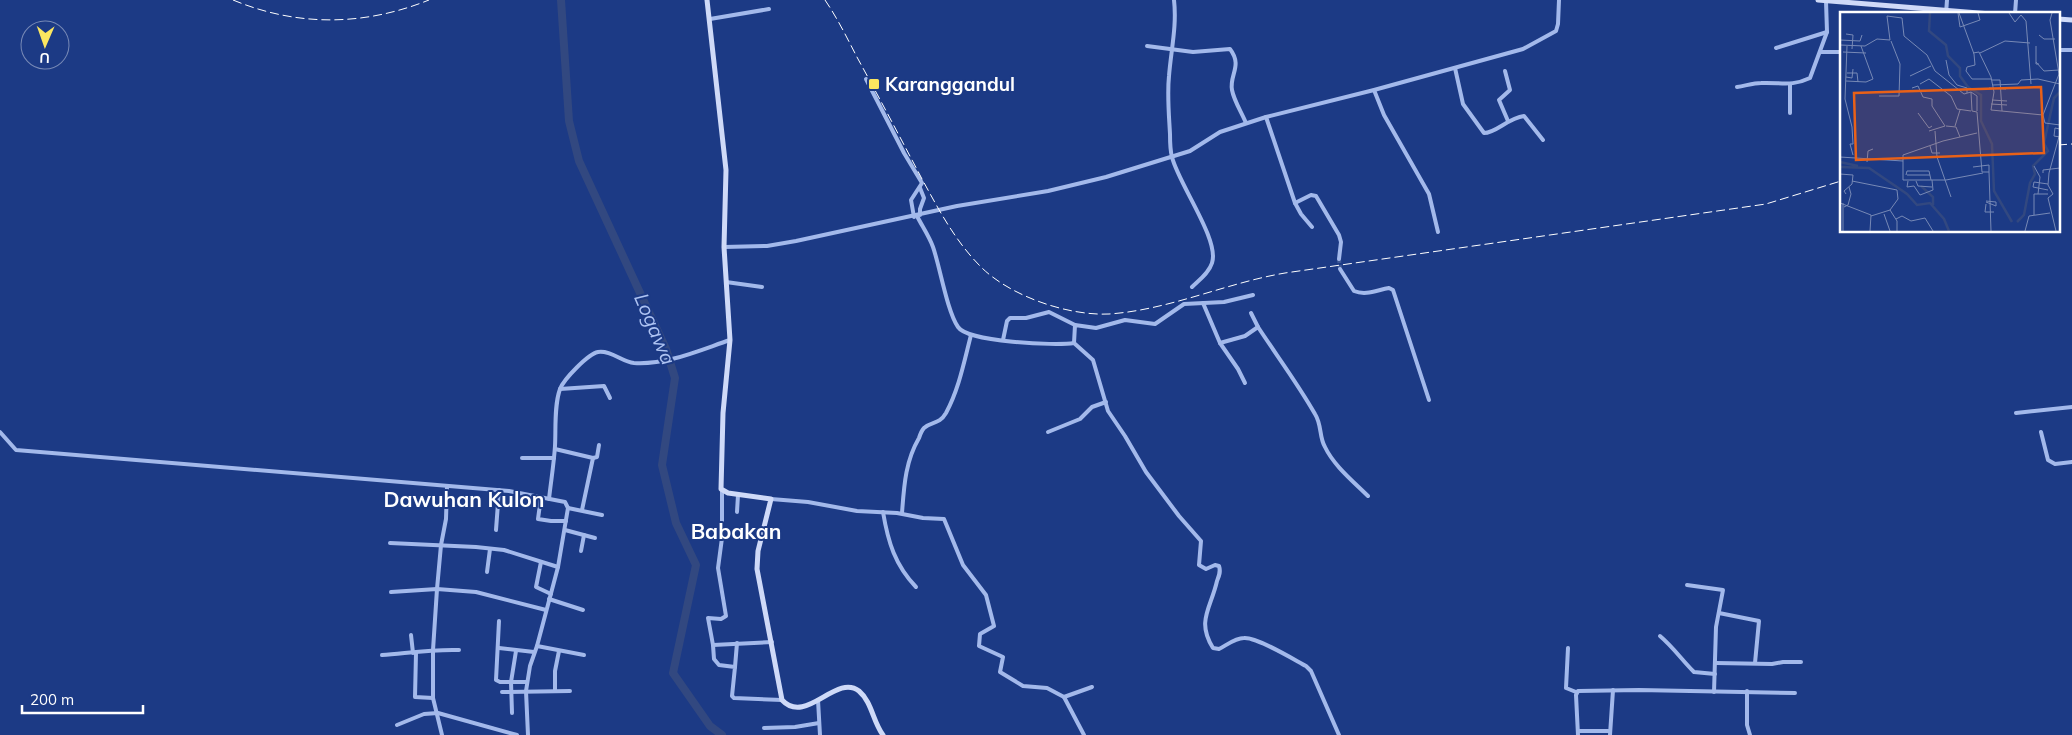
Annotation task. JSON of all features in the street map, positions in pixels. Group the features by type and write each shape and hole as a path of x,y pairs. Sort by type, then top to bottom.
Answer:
{"main road":[{"path":"707,0 726,164 724,247 730,340 722,413 721,487 722,491 771,499 757,562 782,700 788,705 798,707 807,705 843,688 850,687 858,690 865,700 883,735"},
{"path":"1818,0 1946,12"}],"street":[{"path":"1174,0 1176,17 1168,99 1171,156 1181,181 1202,220 1213,259 1208,270 1192,286"},
{"path":"724,247 775,245 917,216 956,206 1048,192 1106,177 1196,148 1220,132 1246,123 1510,54 1553,33 1558,27 1559,0"},
{"path":"1946,12 1947,0"},
{"path":"1737,87 1759,82 1790,84 1810,78 1827,32 1826,1"},
{"path":"710,19 769,9"},
{"path":"1776,48 1827,32"},
{"path":"1147,46 1194,52 1224,48 1232,50 1236,68 1232,80 1232,91 1246,123"},
{"path":"1820,52 1840,52"},
{"path":"1455,68 1463,104 1484,133 1521,116 1526,117 1544,140"},
{"path":"1504,71 1510,90 1499,100 1508,121"},
{"path":"866,79 904,154 922,182 911,200 932,244 957,325 964,332 971,335 1003,340 1053,345 1074,343 1093,360 1108,412 1125,436 1146,472 1179,516 1201,541 1199,565 1206,569 1215,565 1219,566 1220,570 1216,586 1206,611 1205,619 1206,633 1213,648 1219,649 1234,640 1246,638 1260,642 1306,666 1311,671 1339,735"},
{"path":"1790,84 1790,112"},
{"path":"1374,90 1384,115 1429,194 1438,232"},
{"path":"1266,117 1295,203 1312,227"},
{"path":"917,216 924,198 920,188"},
{"path":"1295,203 1311,195 1316,196 1339,236 1341,242 1339,259"},
{"path":"1340,269 1349,284 1357,292 1373,292 1390,288 1393,290 1429,400"},
{"path":"726,282 762,287"},
{"path":"1003,340 1007,321 1010,318 1026,318 1049,312 1075,326 1096,328 1125,320 1155,324 1180,306 1224,302 1252,296"},
{"path":"1203,303 1220,343 1245,383"},
{"path":"1251,313 1258,327 1295,379 1318,419 1320,436 1326,450 1368,496"},
{"path":"1074,343 1075,326"},
{"path":"1220,343 1245,336 1258,327"},
{"path":"902,513 904,485 913,448 924,428 940,421 945,414 958,387 971,335"},
{"path":"549,499 555,449 557,402 560,389 568,377 588,358 598,352 607,353 631,362 656,361 677,357 730,340"},
{"path":"560,389 604,386 610,398"},
{"path":"1048,432 1080,420 1092,407 1106,402"},
{"path":"2016,413 2072,407"},
{"path":"0,432 14,448 25,451 499,490 565,502 568,508 558,567 527,682 528,735"},
{"path":"2041,432 2048,460 2055,464 2072,462"},
{"path":"582,510 593,458 597,457 599,445"},
{"path":"555,449 593,458"},
{"path":"522,458 554,458"},
{"path":"442,735 433,698 433,650 441,545 446,519 447,487"},
{"path":"496,530 499,490"},
{"path":"722,491 722,538 718,568 726,616 721,619 708,618 714,659 718,664 735,667"},
{"path":"737,512 738,494"},
{"path":"541,497 538,519 551,522 566,521"},
{"path":"771,499 808,502 857,511 902,513 922,518 941,518 945,521 967,570 986,595 994,626 980,634 978,644 1003,657 1000,672 1023,686 1047,688 1064,697 1084,735"},
{"path":"568,508 602,515"},
{"path":"883,512 892,553 899,567 916,587"},
{"path":"565,530 595,538"},
{"path":"580,551 584,535"},
{"path":"390,543 441,545 512,552 558,567"},
{"path":"487,572 490,549"},
{"path":"541,562 536,586 551,594"},
{"path":"1687,585 1723,588 1716,627 1714,692"},
{"path":"391,592 437,589 476,592 546,610"},
{"path":"549,599 583,610"},
{"path":"1719,613 1759,621 1755,663"},
{"path":"499,621 496,680 500,682 527,682"},
{"path":"412,635 415,697 433,698"},
{"path":"1660,636 1672,646 1676,654 1694,672 1715,674"},
{"path":"713,644 772,642"},
{"path":"736,643 732,696 734,698 782,700"},
{"path":"538,646 584,655"},
{"path":"499,648 534,652"},
{"path":"1568,648 1566,688 1576,692 1613,690 1795,693"},
{"path":"382,655 433,650 459,650"},
{"path":"512,713 511,682 516,651"},
{"path":"555,691 555,671 559,651"},
{"path":"1716,662 1772,664 1801,662"},
{"path":"1064,697 1092,687"},
{"path":"1576,692 1578,733 1610,733 1613,690"},
{"path":"502,692 570,691"},
{"path":"1747,692 1747,725 1750,735"},
{"path":"818,700 820,735"},
{"path":"397,725 424,714 438,714 517,735"},
{"path":"764,728 791,728 819,723"}],"waterway":[{"name":"Logawa","path":"561,0 569,121 579,161 666,349 675,378 662,465 676,523 696,565 673,673 710,726 722,735"}],"tunnel":[{"path":"1339,259 1340,269"}],"railway":[{"path":"233,0 257,9 282,15 306,19 331,20 356,19 380,15 405,9 429,0"},
{"path":"825,0 935,202 963,247 981,267 1007,287 1040,302 1076,312 1109,314 1131,311 1175,302 1263,277 1285,273 1766,204 1840,181"},
{"path":"2060,145 2072,144"}],"place":[{"name":"Karanggandul","path":"874,84"}],"district":[{"name":"Dawuhan Kulon","path":"464,500"},
{"name":"Babakan","path":"736,532"}]}
